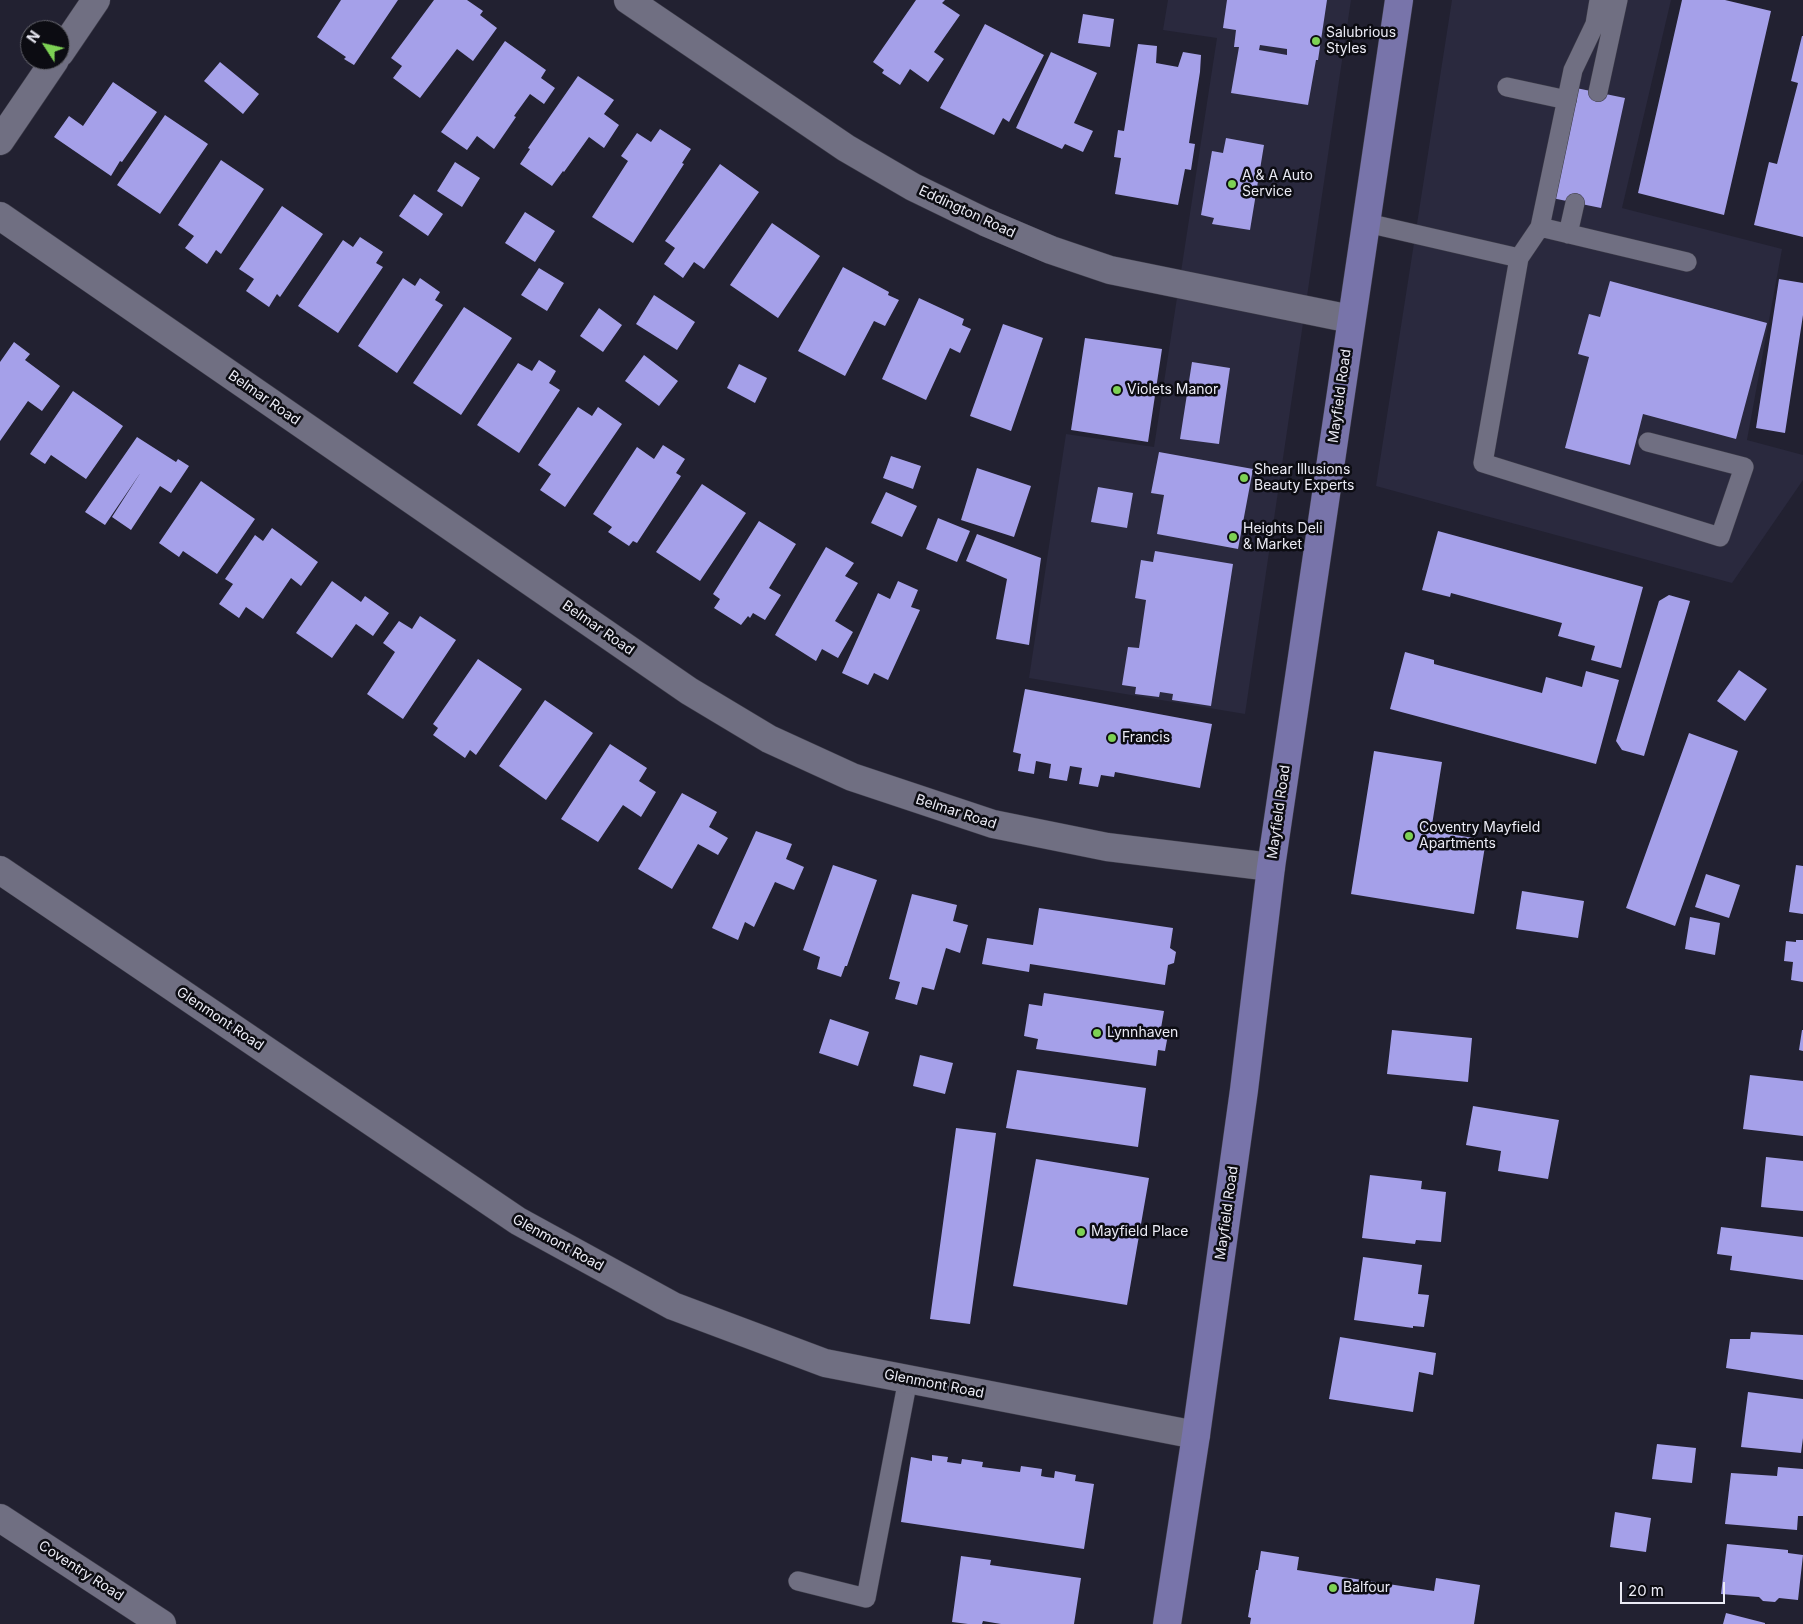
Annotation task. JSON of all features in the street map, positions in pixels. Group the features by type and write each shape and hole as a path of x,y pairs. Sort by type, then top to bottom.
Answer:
{"main road":[{"name":"Mayfield Road","path":"1166,1624 1196,1436 1244,1090 1271,867 1399,0"}],"street":[{"path":"70,38 96,0"},
{"name":"Eddington Road","path":"628,0 846,148 913,187 985,222 1051,250 1110,270 1351,319"},
{"path":"0,141 48,70"},
{"name":"Belmar Road","path":"0,216 689,691 769,739 852,777 992,824 1107,847 1271,867"},
{"name":"Glenmont Road","path":"0,870 518,1222 673,1306 825,1363 1196,1436"},
{"name":"Coventry Road","path":"0,1518 162,1624"}],"lane":[{"path":"1598,92 1603,26 1599,0"},
{"path":"1618,0 1573,70 1540,227 1519,258 1482,463 1720,537 1744,467 1648,442"},
{"path":"1507,87 1567,100"},
{"path":"1568,234 1575,203"},
{"path":"1367,223 1519,258"},
{"path":"1540,227 1686,262"},
{"path":"798,1581 866,1598 908,1379"}],"shaded area":[{"path":"1168,0 1351,0 1245,714 1029,678 1066,434 1154,447 1217,38 1163,30"},
{"path":"1452,0 1671,0 1622,208 1782,249 1747,440 1803,455 1803,480 1732,583 1376,486"}],"building":[{"path":"341,0 398,0 354,65 344,59 346,57 317,37"},
{"path":"434,0 467,0 483,11 480,15 497,28 473,61 457,49 420,98 393,78 402,66 391,58"},
{"path":"916,0 945,0 942,3 960,15 934,52 944,59 928,82 910,69 900,85 882,73 884,70 873,62"},
{"path":"1227,0 1327,0 1318,60 1316,60 1308,105 1231,93 1239,47 1234,47 1236,30 1223,28","holes":["1260,45 1287,49 1287,55 1259,50"]},
{"path":"1682,0 1725,0 1771,11 1724,215 1638,193"},
{"path":"1083,14 1114,19 1110,47 1078,43"},
{"path":"985,24 1044,55 1009,122 1003,118 994,135 940,108"},
{"path":"1802,36 1803,237 1754,225 1769,162 1777,164 1798,83 1791,81"},
{"path":"505,41 546,70 541,78 555,88 544,104 530,94 494,149 477,136 467,150 441,132"},
{"path":"1138,44 1157,46 1156,63 1178,67 1183,52 1201,55 1189,143 1195,144 1191,170 1185,169 1178,205 1115,194 1121,158 1114,157 1118,130 1124,131"},
{"path":"1051,52 1097,73 1074,123 1093,131 1083,152 1065,144 1062,149 1016,128"},
{"path":"220,62 259,94 243,114 204,81"},
{"path":"578,76 614,100 604,114 619,125 604,148 589,137 552,186 520,164 530,149 528,148"},
{"path":"113,82 157,112 111,176 54,137 69,116 83,126"},
{"path":"1576,88 1625,98 1601,208 1552,198"},
{"path":"165,115 208,144 160,214 117,185"},
{"path":"660,129 691,149 682,163 684,164 633,243 592,217 628,161 621,156 637,133 651,142"},
{"name":"A & A Auto Service","path":"1226,138 1264,145 1250,230 1212,224 1214,218 1201,215 1212,151 1223,153"},
{"path":"221,160 264,189 221,254 216,250 207,264 185,248 194,236 178,225"},
{"path":"455,162 480,178 462,207 437,191"},
{"path":"720,164 759,192 704,269 694,262 683,278 664,264 675,248 665,241"},
{"path":"414,194 443,214 428,236 399,216"},
{"path":"282,206 323,234 280,297 277,294 269,307 246,291 254,279 239,269"},
{"path":"525,212 555,231 535,262 505,243"},
{"path":"772,223 820,256 778,318 730,285"},
{"path":"360,237 383,252 376,263 383,267 338,333 298,306 343,240 353,247"},
{"path":"843,267 889,292 888,295 899,300 885,326 874,321 845,376 798,351"},
{"path":"539,268 564,283 547,311 521,295"},
{"path":"403,278 415,286 420,278 440,292 435,300 443,305 397,373 358,346"},
{"path":"1779,279 1803,283 1803,315 1785,433 1756,428"},
{"path":"1610,281 1767,323 1736,439 1643,414 1630,465 1565,448 1589,357 1578,354 1589,314 1600,317"},
{"path":"654,295 695,322 677,350 636,324"},
{"path":"919,298 964,319 962,325 971,329 960,353 950,348 926,400 882,379"},
{"path":"464,307 512,338 461,415 413,383"},
{"path":"599,308 622,325 603,352 580,336"},
{"path":"1003,324 1043,338 1011,431 970,416"},
{"name":"Violets Manor","path":"1085,338 1162,349 1148,442 1071,430"},
{"path":"14,342 30,354 25,360 60,386 42,411 28,401 0,441 0,362"},
{"path":"644,355 678,381 659,406 625,381"},
{"path":"539,360 556,371 549,383 560,390 519,453 477,425 518,363 532,371"},
{"path":"1192,362 1230,368 1219,444 1180,439"},
{"path":"739,364 767,378 755,403 727,388"},
{"path":"73,391 123,426 86,479 51,455 45,464 30,454"},
{"path":"578,407 592,416 598,407 622,424 565,507 540,490 551,474 538,465"},
{"path":"137,437 176,462 178,459 189,466 171,493 160,486 131,530 112,517 141,472 105,525 85,512"},
{"path":"663,445 685,459 676,473 681,476 637,543 633,541 629,546 608,532 612,527 593,514 637,447 654,459"},
{"path":"1159,452 1253,469 1238,549 1157,534 1164,495 1151,493"},
{"path":"891,456 921,466 913,489 883,478"},
{"path":"977,468 1031,486 1014,537 961,520"},
{"path":"201,481 255,519 217,574 183,551 179,557 159,543"},
{"path":"702,484 746,513 700,581 656,552"},
{"path":"1098,487 1133,493 1127,528 1091,522"},
{"path":"886,492 917,506 902,537 871,523"},
{"path":"938,518 970,531 957,562 926,549"},
{"path":"759,521 796,544 769,588 781,595 765,620 753,613 741,625 714,608 720,599 713,594"},
{"path":"272,528 318,562 301,586 291,578 263,619 246,607 239,618 219,604 233,584 225,579 255,535 263,541"},
{"path":"1438,531 1643,587 1621,668 1591,660 1595,646 1558,636 1562,623 1451,593 1450,597 1422,590"},
{"path":"977,534 1041,558 1029,645 996,639 1007,579 966,561"},
{"path":"826,547 854,563 845,576 858,583 835,621 853,632 838,658 822,649 816,661 775,635"},
{"path":"1155,551 1233,564 1211,706 1172,700 1173,694 1160,692 1159,697 1135,694 1136,687 1122,685 1128,647 1139,648 1146,600 1135,598 1141,560 1153,562"},
{"path":"332,581 361,602 365,596 389,613 373,636 356,624 332,658 296,633"},
{"path":"898,581 918,590 911,607 920,610 888,680 874,673 868,685 842,673 878,593 890,599"},
{"path":"1669,595 1690,601 1644,756 1622,750 1616,741 1659,601"},
{"path":"420,616 456,640 403,719 367,694 395,652 383,643 399,621 412,629"},
{"path":"1405,652 1434,660 1434,664 1542,693 1546,677 1582,687 1586,671 1619,680 1596,764 1390,709"},
{"path":"478,659 522,689 476,755 470,750 465,758 433,735 438,728 433,724"},
{"path":"1739,670 1767,689 1745,721 1717,701"},
{"name":"Francis","path":"1025,689 1212,724 1200,788 1115,772 1114,777 1101,775 1098,787 1079,784 1082,768 1070,766 1067,781 1049,778 1051,764 1036,761 1034,774 1018,771 1021,754 1013,752"},
{"path":"545,700 593,733 546,800 499,766"},
{"path":"1689,733 1738,751 1675,926 1626,908"},
{"path":"610,744 647,768 639,781 656,792 641,817 623,805 598,842 561,819"},
{"name":"Coventry Mayfield Apartments","path":"1374,751 1442,762 1431,831 1486,840 1474,914 1351,894"},
{"path":"682,793 717,812 709,827 728,838 718,855 698,844 672,889 638,869"},
{"path":"756,831 792,844 786,859 804,867 794,890 775,882 754,927 745,922 738,940 712,928"},
{"path":"833,865 877,880 847,966 845,966 841,977 817,969 820,957 803,950"},
{"path":"1796,865 1803,866 1803,914 1789,912"},
{"path":"1706,874 1740,885 1729,918 1695,907"},
{"path":"1522,891 1584,901 1578,938 1516,929"},
{"path":"912,894 957,905 953,921 968,925 960,953 946,948 934,990 922,987 917,1005 895,999 900,982 889,979"},
{"path":"1039,908 1173,928 1170,948 1176,952 1174,963 1168,965 1165,985 1030,964 1029,972 982,964 987,938 1033,945"},
{"path":"1690,917 1720,923 1715,955 1685,949"},
{"path":"1796,940 1803,940 1803,982 1791,980 1793,962 1784,961 1786,941 1796,942"},
{"name":"Lynnhaven","path":"1044,993 1164,1011 1161,1028 1169,1029 1165,1051 1158,1050 1156,1066 1036,1049 1038,1039 1024,1036 1029,1004 1042,1006"},
{"path":"830,1019 869,1032 858,1066 819,1053"},
{"path":"1392,1030 1472,1038 1468,1082 1387,1074"},
{"path":"1803,1030 1803,1051 1799,1050"},
{"path":"920,1055 953,1063 945,1094 913,1086"},
{"path":"1017,1070 1146,1088 1138,1147 1006,1128"},
{"path":"1750,1075 1803,1081 1803,1136 1743,1129"},
{"path":"1473,1106 1559,1120 1548,1179 1498,1171 1501,1151 1466,1145"},
{"path":"956,1128 996,1133 970,1324 930,1319"},
{"path":"1766,1157 1803,1161 1803,1211 1761,1207"},
{"name":"Mayfield Place","path":"1036,1159 1149,1178 1127,1305 1013,1286"},
{"path":"1370,1175 1422,1181 1421,1189 1446,1192 1441,1242 1416,1240 1415,1244 1362,1238"},
{"path":"1721,1227 1803,1237 1803,1280 1730,1270 1732,1256 1717,1254"},
{"path":"1363,1257 1422,1265 1418,1294 1429,1295 1424,1327 1413,1326 1413,1328 1354,1320"},
{"path":"1751,1332 1803,1335 1803,1380 1726,1368 1730,1339 1750,1339"},
{"path":"1340,1337 1436,1353 1433,1375 1419,1372 1413,1412 1329,1399"},
{"path":"1748,1392 1803,1399 1801,1453 1741,1447"},
{"path":"1657,1444 1696,1448 1692,1483 1652,1479"},
{"path":"932,1455 948,1457 947,1462 961,1464 962,1459 983,1462 982,1467 1020,1472 1021,1466 1042,1469 1041,1476 1046,1477 1054,1478 1055,1471 1076,1475 1075,1481 1094,1484 1084,1549 901,1522 911,1457 932,1461"},
{"path":"1778,1467 1803,1469 1803,1516 1798,1516 1797,1530 1725,1524 1731,1473 1777,1476"},
{"path":"1615,1512 1651,1518 1646,1552 1610,1547"},
{"path":"1727,1544 1788,1550 1788,1553 1803,1555 1798,1600 1779,1598 1775,1602 1763,1601 1759,1597 1721,1594"},
{"name":"Balfour","path":"1261,1551 1299,1557 1297,1570 1434,1591 1436,1578 1480,1585 1474,1624 1250,1624 1251,1618 1248,1617"},
{"path":"961,1556 991,1560 990,1565 1081,1578 1074,1624 1001,1624 983,1621 982,1624 968,1624 952,1622"},
{"path":"1726,1613 1765,1623 1765,1624 1723,1624"}],"place":[{"name":"Salubrious Styles","path":"1316,41"},
{"name":"A & A Auto Service","path":"1232,184"},
{"name":"Violets Manor","path":"1117,390"},
{"name":"Shear Illusions Beauty Experts","path":"1244,478"},
{"name":"Heights Deli & Market","path":"1233,537"},
{"name":"Francis","path":"1112,738"},
{"name":"Coventry Mayfield Apartments","path":"1409,836"},
{"name":"Lynnhaven","path":"1097,1033"},
{"name":"Mayfield Place","path":"1081,1232"},
{"name":"Balfour","path":"1333,1588"}]}
